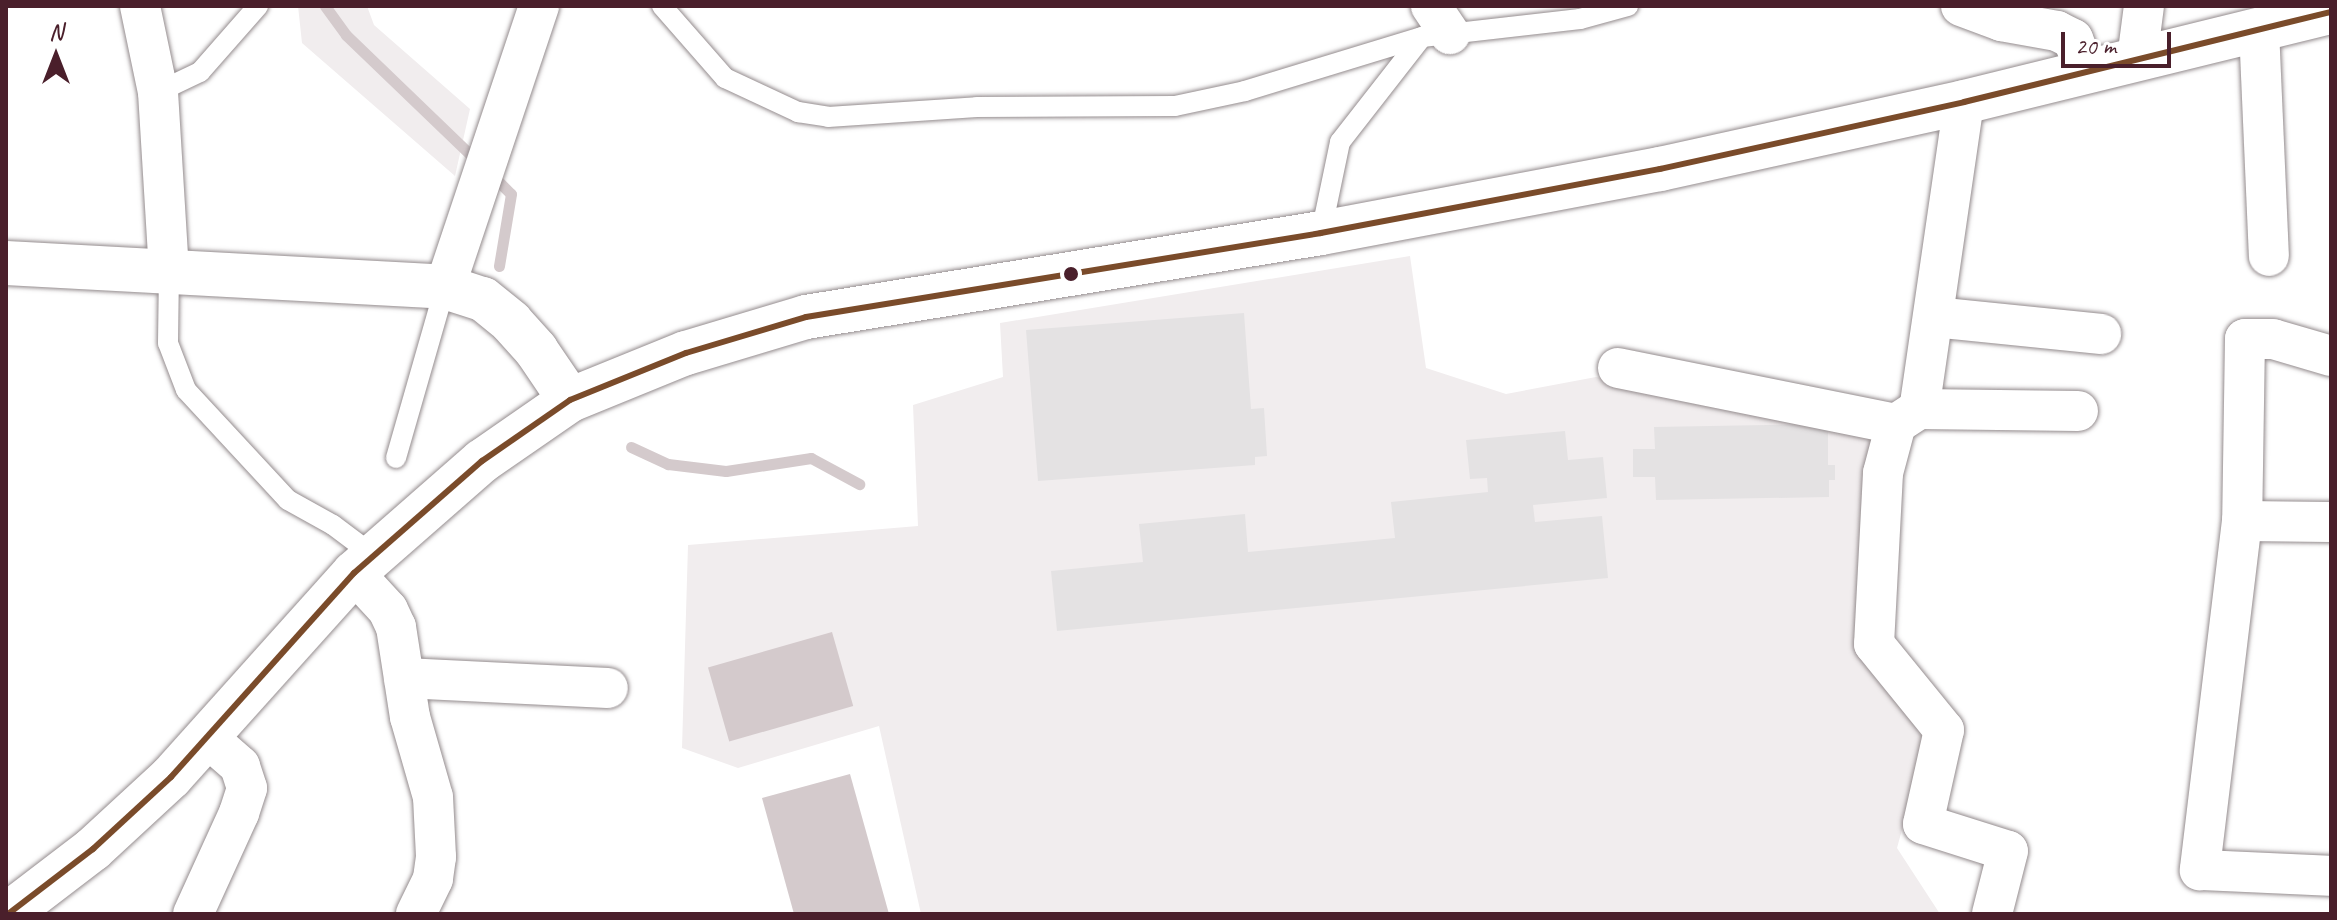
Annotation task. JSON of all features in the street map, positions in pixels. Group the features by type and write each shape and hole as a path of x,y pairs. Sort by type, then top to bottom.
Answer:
{"street":[{"path":"140,6 158,92 169,271"},
{"path":"445,287 539,6"},
{"path":"1961,6 2001,21 2057,31 2073,39 2085,71"},
{"path":"2137,59 2144,6"},
{"path":"8,914 93,849 171,777 364,564 482,461 570,400 686,353 806,317 1321,233 1660,169 1964,102 2331,12"},
{"path":"2259,29 2269,256"},
{"path":"1964,102 1934,317 1907,416 1883,473 1874,644 1944,730 1923,824 2008,851 1992,914"},
{"path":"6,263 445,287 483,299 511,322 536,350 570,400"},
{"path":"1934,317 2101,334"},
{"path":"2331,356 2273,339 2245,339 2242,521 2200,870 2331,876"},
{"path":"1618,368 1907,416 2078,411"},
{"path":"2242,521 2331,522"},
{"path":"364,564 396,627 410,717 433,797 433,879 416,914"},
{"path":"404,678 608,688"},
{"path":"193,914 239,813 247,788 240,766 208,738"}],"lane":[{"path":"158,92 200,72 258,6"},
{"path":"662,6 725,78 798,112 828,117 977,107 1175,106 1245,91 1435,25 1580,19 1628,6"},
{"path":"1321,233 1340,142 1435,25"},
{"path":"169,271 168,343 186,390 288,500 333,525 364,564"},
{"path":"396,458 445,287"}],"shaded area":[{"path":"298,6 367,6 374,25 470,109 455,176 302,43"},
{"path":"1410,256 1426,368 1506,394 1596,377 1872,431 1859,653 1927,738 1897,848 1940,914 921,914 879,726 738,768 682,748 688,545 918,526 913,405 1003,377 1000,323"},
{"path":"832,632 853,706 729,742 708,668"},
{"path":"850,774 889,914 794,914 762,798"}],"building":[{"path":"1244,313 1251,409 1264,408 1267,456 1255,457 1255,465 1038,481 1026,330"},
{"path":"1828,424 1828,465 1835,465 1835,480 1829,480 1829,497 1656,500 1655,477 1633,477 1633,449 1655,449 1654,427"},
{"path":"1565,431 1568,460 1603,457 1607,498 1533,505 1535,522 1602,516 1608,578 1057,631 1051,571 1143,562 1139,524 1245,514 1248,552 1395,538 1391,502 1488,492 1487,478 1470,479 1466,440"}],"waterway":[{"path":"325,6 346,35 478,162"},
{"path":"491,174 511,194 499,266"},
{"path":"631,447 668,464 726,471 811,458 859,484"}],"transit line":[{"path":"8,914 93,849 171,777 354,573 482,461 570,400 686,353 806,317 1321,233 1660,169 1964,102 2331,12"}]}
